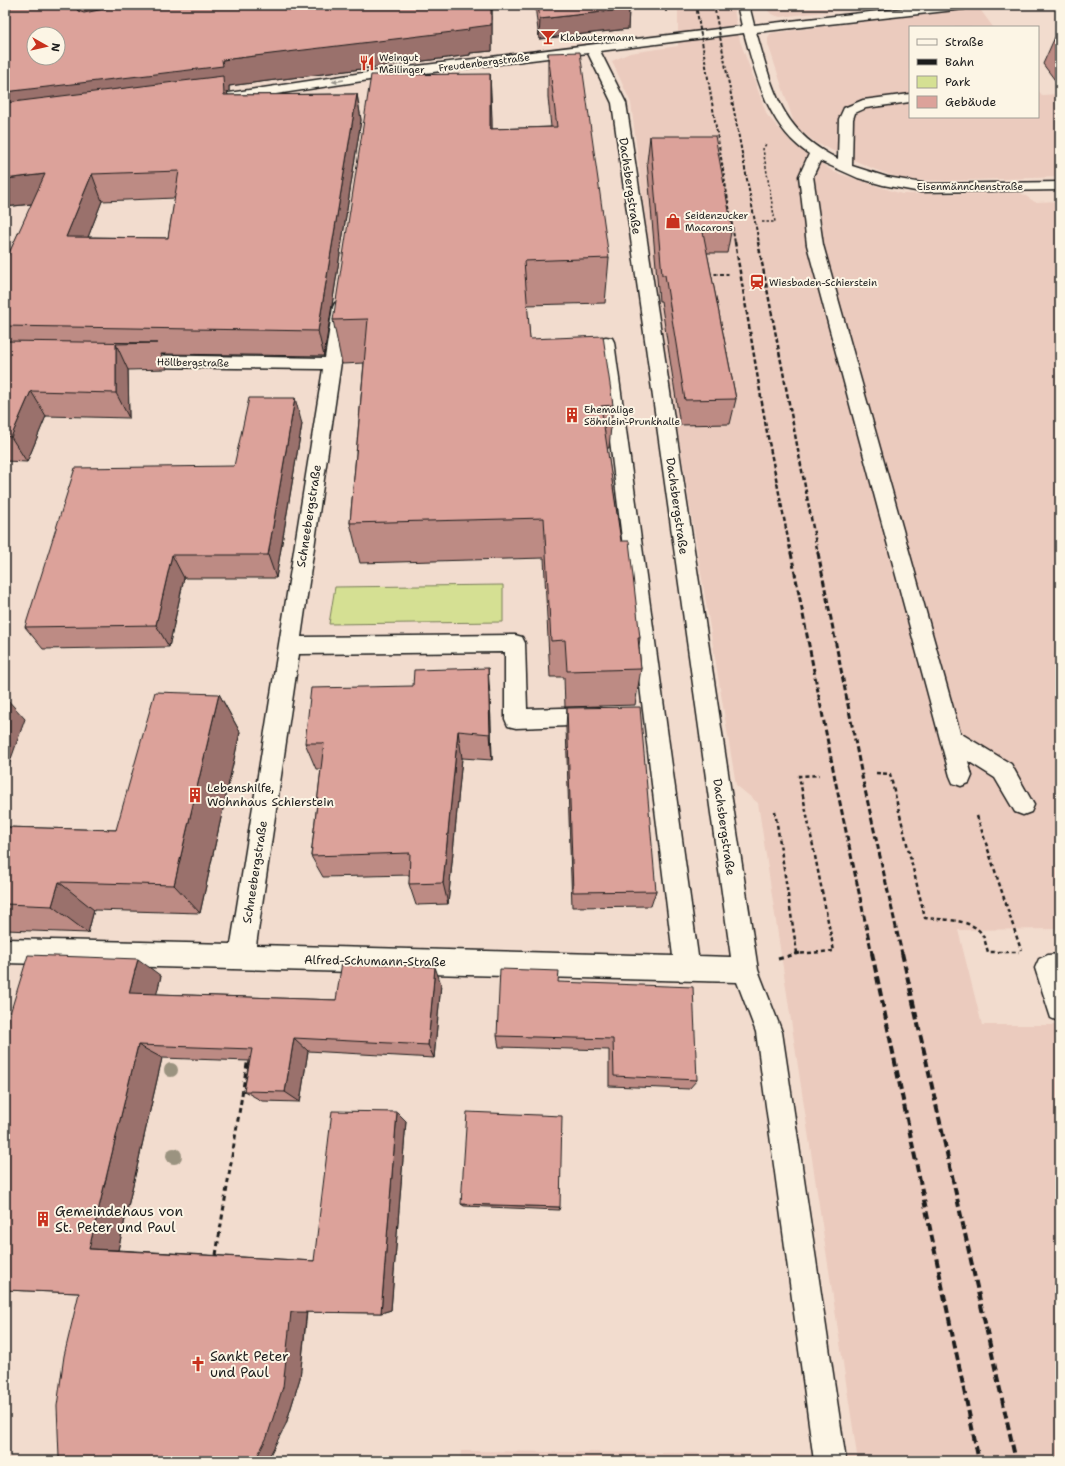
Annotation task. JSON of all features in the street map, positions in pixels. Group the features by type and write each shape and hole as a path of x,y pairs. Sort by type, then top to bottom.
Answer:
{"street":[{"name":"Eisenmännchenstraße","path":"743,5 748,29 774,105 782,120 800,141 816,154 845,168 897,184 922,188 1060,186"},
{"name":"Freudenbergstraße","path":"200,101 376,75 748,29 964,5"},
{"name":"Dachsbergstraße","path":"592,48 619,103 745,970 769,1032 830,1461"},
{"path":"373,96 376,75"},
{"path":"845,168 846,119 849,111 863,104 909,98"},
{"path":"816,154 806,176 815,245 961,776"},
{"name":"Schneebergstraße","path":"242,957 344,290"},
{"path":"606,342 646,715 686,968"},
{"name":"Höllbergstraße","path":"117,361 333,364"},
{"path":"290,646 515,643 516,718 616,716"},
{"path":"951,739 1004,771 1023,805"},
{"name":"Alfred-Schumann-Straße","path":"5,951 40,963 242,957 745,970"},
{"path":"1060,967 1048,968 1060,1009"}],"path":[{"path":"762,222 775,222 763,149 782,120"},
{"path":"706,274 730,274"},
{"path":"876,773 890,774 925,918 965,924 974,928 982,934 988,952"},
{"path":"775,811 797,953 834,951 799,776 819,775"},
{"path":"977,816 1022,952"},
{"path":"216,1255 249,1050"}],"shaded area":[{"path":"678,5 733,5 740,41 767,115 794,145 834,172 902,194 1021,193 1035,202 1060,201 1060,929 958,930 982,1025 1060,1025 1060,1461 460,1461 461,1451 857,1455 758,803 736,785 655,295 631,103 612,61 630,53 678,46"},
{"path":"763,5 884,5 780,17 771,14"},
{"path":"979,8 992,26 909,26 909,118 1039,118 1039,91 1042,95 1060,94 1060,177 946,181 905,180 876,170 816,143 795,126 768,44 768,37 771,33"}],"green space":[{"path":"503,585 503,622 329,624 335,587"}],"building":[{"path":"12,5 78,5 76,7 78,11 84,13 124,5 491,5 491,25 468,28 469,30 222,60 223,66 5,92 5,14 8,14"},
{"path":"538,5 627,5 629,9 540,19"},
{"path":"1055,37 1060,37 1060,44"},
{"path":"580,52 609,258 524,261 530,339 603,336 613,405 601,406 621,541 629,541 640,638 638,638 641,669 567,671 565,640 551,641 544,518 350,523 368,319 333,320 371,75 490,74 490,129 557,127 548,53"},
{"path":"223,76 224,95 357,94 318,331 5,326 5,262 45,174 5,179 5,103","holes":["179,171 168,238 66,237 92,174"]},
{"path":"650,136 715,136 732,227 702,227 736,399 685,400 665,275 662,275"},
{"path":"5,341 157,343 116,344 116,393 31,391 11,437 5,436"},
{"path":"249,398 295,398 268,555 172,555 156,625 25,627 75,468 234,466"},
{"path":"488,668 490,734 458,731 443,883 409,884 410,853 311,856 324,743 305,743 311,688 413,686 414,670"},
{"path":"155,692 219,694 174,885 59,882 52,906 5,904 5,827 116,830"},
{"path":"640,707 656,891 573,892 567,708"},
{"path":"28,955 138,959 129,993 336,1000 342,962 435,967 428,1045 294,1038 285,1092 244,1091 252,1049 138,1045 89,1249 314,1261 332,1111 397,1112 381,1313 291,1312 283,1387 267,1437 255,1461 60,1461 57,1406 64,1356 79,1293 5,1290 5,1030"},
{"path":"500,969 559,971 558,982 693,987 697,1080 614,1076 613,1039 497,1036"},
{"path":"467,1112 562,1116 560,1207 461,1204"}],"railway":[{"path":"696,5 735,243"},
{"path":"714,5 759,243"},
{"path":"735,242 766,427 791,554"},
{"path":"758,242 818,554"},
{"path":"791,553 836,784 872,954"},
{"path":"818,553 863,781 902,954"},
{"path":"872,953 979,1461"},
{"path":"902,953 1016,1461"}],"place":[{"name":"Klabautermann","path":"548,37"},
{"name":"Weingut Meilinger","path":"367,63"},
{"name":"Seidenzucker Macarons","path":"673,221"},
{"name":"Wiesbaden-Schierstein","path":"757,282"},
{"name":"Ehemalige Söhnlein-Prunkhalle","path":"572,415"},
{"name":"Lebenshilfe, Wohnhaus Schierstein","path":"195,795"},
{"name":"Gemeindehaus von St. Peter und Paul","path":"43,1219"},
{"name":"Sankt Peter und Paul","path":"198,1364"}]}
